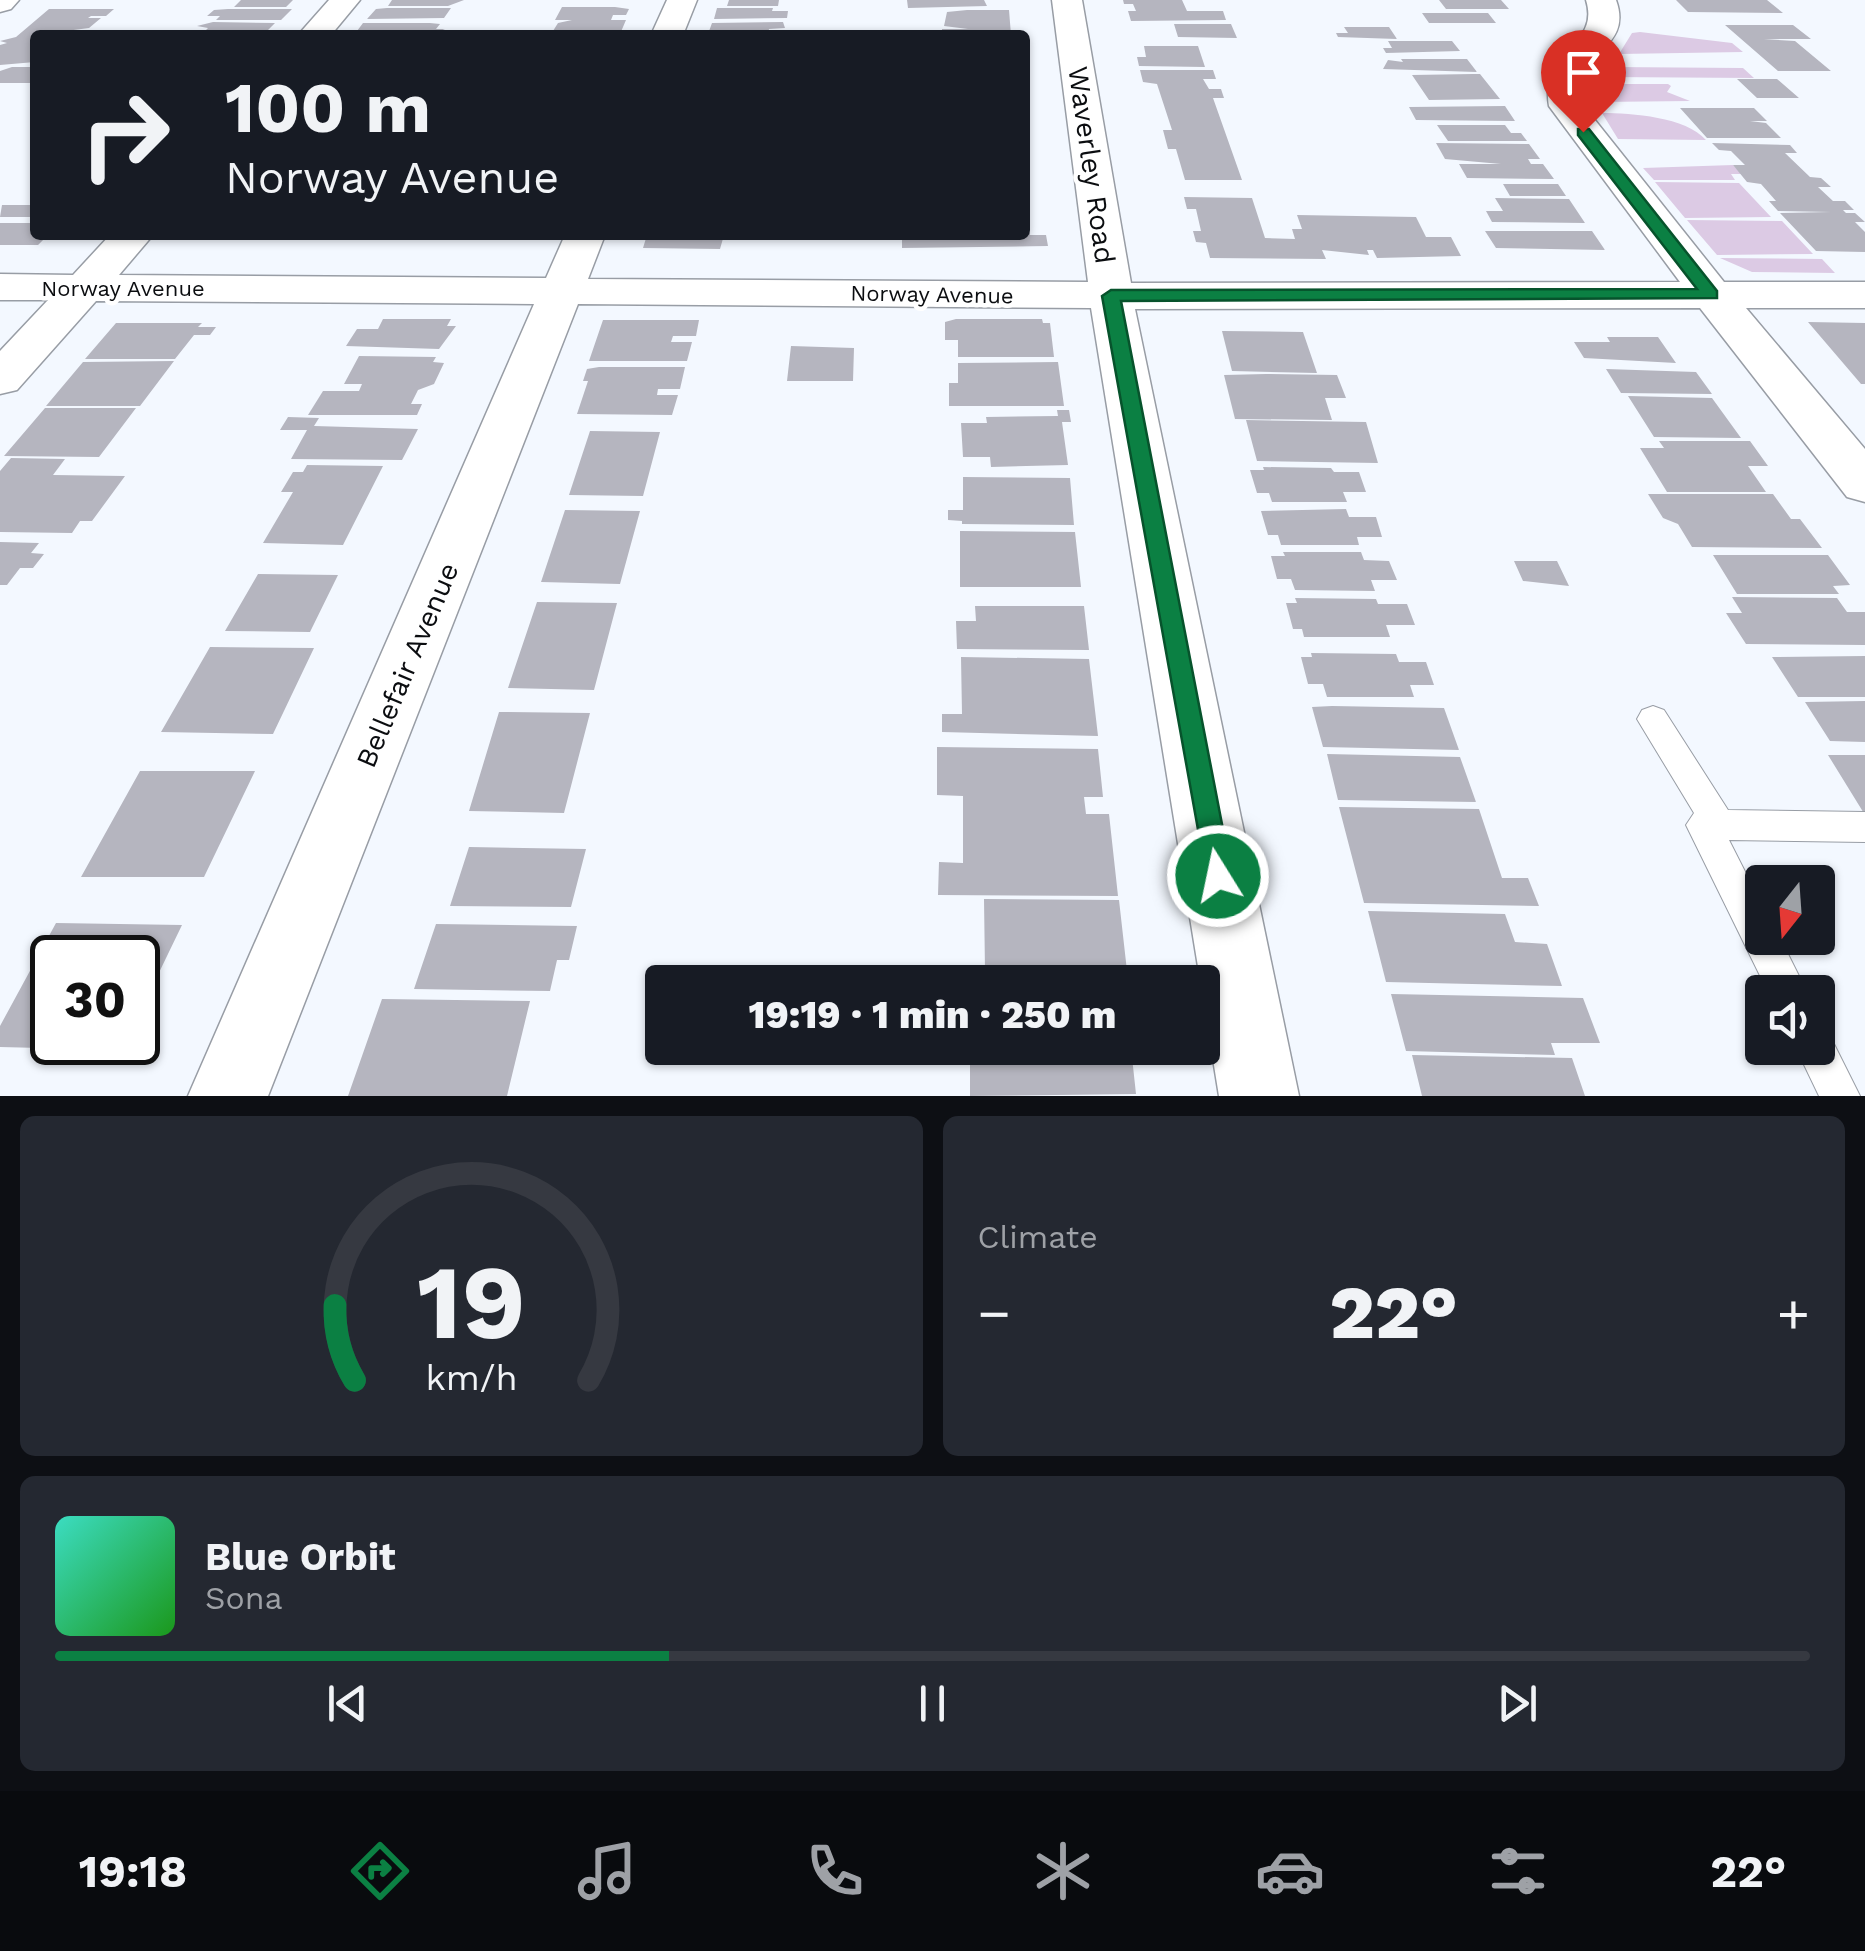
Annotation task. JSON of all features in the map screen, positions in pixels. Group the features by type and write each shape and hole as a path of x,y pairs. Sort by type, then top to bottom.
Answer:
{"street":[{"path":"318,30 345,0"},
{"path":"670,30 682,0"},
{"name":"Waverley Road","path":"1067,0 1111,296 1259,1096"},
{"path":"1601,0 1606,15 1604,32 1577,56 1564,77 1566,106 1865,484"},
{"path":"0,379 128,240"},
{"name":"Bellefair Avenue","path":"228,1096 583,240"},
{"name":"Norway Avenue","path":"0,287 1111,296 1865,295"}],"lane":[{"path":"1654,720 1719,825"},
{"path":"1779,975 1703,825 1865,826"},
{"path":"1824,1065 1840,1096"}],"shaded area":[{"path":"1632,33 1732,43 1743,52 1619,54"},
{"path":"1613,67 1743,68 1754,78 1608,77"},
{"path":"1603,84 1668,84 1671,86 1667,92 1690,101 1599,102"},
{"path":"1602,113 1672,121 1706,140 1618,139"},
{"path":"1733,165 1742,174 1731,174 1735,180 1654,180 1643,168"},
{"path":"1655,182 1739,183 1771,217 1685,218"},
{"path":"1687,220 1782,221 1813,254 1717,255"},
{"path":"1720,258 1822,259 1835,273 1752,272"}],"building":[{"path":"241,0 293,0 286,7 234,7"},
{"path":"392,0 464,0 448,6 388,6"},
{"path":"729,0 779,0 778,6 727,6"},
{"path":"907,0 984,0 987,6 908,8"},
{"path":"1123,0 1182,0 1187,11 1223,11 1226,20 1131,21 1128,11 1136,11 1133,4 1124,4"},
{"path":"1439,0 1501,0 1509,9 1446,9"},
{"path":"1676,0 1767,0 1783,13 1688,12"},
{"path":"562,7 629,9 626,15 613,15 611,20 626,20 622,30 554,30 558,23 572,20 555,20"},
{"path":"451,8 444,18 367,19 376,9"},
{"path":"717,8 788,11 787,18 714,19"},
{"path":"49,9 114,9 106,16 88,18 101,18 89,28 30,30 30,62 0,65 0,45 7,43 0,41 16,37"},
{"path":"292,9 281,20 216,20 220,16 207,16 214,10"},
{"path":"1009,10 1011,30 942,30 968,29 944,26 947,12"},
{"path":"1422,13 1488,13 1496,23 1429,23"},
{"path":"213,22 275,23 268,30 206,30 197,26"},
{"path":"783,22 785,28 709,30 712,23"},
{"path":"363,23 430,23 440,24 436,29 445,29 443,30 358,30"},
{"path":"1174,24 1231,24 1237,38 1178,37"},
{"path":"1725,25 1793,25 1811,39 1764,39 1795,41 1831,71 1778,71"},
{"path":"1344,27 1389,27 1397,39 1338,37 1336,33 1348,33"},
{"path":"1388,41 1452,41 1460,51 1386,53 1383,48 1392,48"},
{"path":"1144,46 1198,46 1205,67 1139,66 1137,57 1146,57"},
{"path":"1401,59 1467,59 1477,72 1383,69 1388,60 1403,62"},
{"path":"30,67 30,83 0,83 0,71"},
{"path":"1140,70 1213,70 1216,79 1203,79 1209,89 1221,89 1224,98 1213,98 1242,180 1185,180 1176,149 1168,149 1163,130 1172,130 1157,84 1143,82"},
{"path":"1480,74 1500,99 1429,100 1412,75"},
{"path":"1737,79 1777,79 1799,98 1757,98"},
{"path":"1505,106 1515,121 1416,120 1409,107"},
{"path":"1680,108 1754,108 1767,121 1750,121 1766,123 1781,138 1707,138"},
{"path":"1437,125 1505,125 1527,141 1448,141"},
{"path":"1436,143 1529,144 1540,159 1528,159 1531,164 1543,164 1554,179 1467,178 1459,164 1501,164 1445,159"},
{"path":"1712,143 1790,145 1797,153 1785,153 1810,177 1821,178 1831,187 1818,187 1833,201 1845,201 1854,210 1843,210 1855,213 1865,222 1855,222 1865,232 1865,252 1816,251 1780,213 1831,212 1778,211 1769,201 1776,201 1761,184 1747,182 1733,165 1745,165 1731,151 1719,150"},
{"path":"1503,184 1558,184 1566,196 1510,196"},
{"path":"1184,197 1252,198 1265,238 1295,239 1292,229 1302,229 1297,215 1416,217 1426,237 1451,237 1461,256 1377,258 1373,250 1367,250 1369,255 1322,250 1326,259 1210,258 1206,243 1196,242 1193,231 1201,231 1196,209 1187,209"},
{"path":"1495,198 1569,199 1585,223 1492,222 1486,211 1503,211"},
{"path":"2,205 30,205 30,217 0,217"},
{"path":"0,223 30,223 30,240 43,240 38,245 0,245"},
{"path":"1485,231 1592,231 1605,250 1496,248"},
{"path":"1030,235 1046,235 1048,246 902,248 902,240 1030,240"},
{"path":"645,240 723,240 720,249 643,248"},
{"path":"383,319 451,319 447,326 456,326 439,349 346,346 357,329 378,329"},
{"path":"1042,319 1043,323 1050,323 1054,357 958,357 958,340 945,340 945,322"},
{"path":"603,320 699,320 696,336 673,336 671,342 692,342 687,361 589,361"},
{"path":"1808,322 1865,323 1865,384 1861,384"},
{"path":"116,323 202,323 198,327 216,327 210,335 194,335 175,359 85,359"},
{"path":"1222,331 1303,332 1317,373 1232,371"},
{"path":"1607,337 1658,337 1676,363 1584,358 1574,342 1610,342"},
{"path":"791,346 854,348 853,381 787,381"},
{"path":"359,356 436,357 433,362 444,363 434,384 418,390 411,404 422,404 417,415 308,415 323,391 359,391 362,384 344,384"},
{"path":"174,361 140,406 46,406 83,362"},
{"path":"1058,362 1064,406 949,406 949,383 958,383 958,363"},
{"path":"685,367 680,389 658,389 657,395 678,395 672,415 577,414 588,381 583,381 587,369"},
{"path":"1606,369 1696,372 1712,394 1621,393"},
{"path":"1224,375 1337,375 1346,398 1325,398 1332,420 1235,419"},
{"path":"1628,396 1712,398 1741,438 1654,437"},
{"path":"45,408 136,408 99,457 4,456"},
{"path":"1057,410 1069,410 1071,422 1062,422 1068,465 991,467 990,457 963,457 961,423 987,423 986,417 1058,416"},
{"path":"288,417 319,418 314,426 418,429 402,460 291,459 307,430 280,430"},
{"path":"1246,420 1366,422 1378,463 1257,461"},
{"path":"590,431 660,432 643,496 569,495"},
{"path":"1659,441 1750,441 1768,466 1748,466 1766,492 1667,492 1640,448 1664,448"},
{"path":"11,458 65,459 53,475 125,476 92,521 80,521 72,533 0,532 0,471"},
{"path":"307,465 383,466 343,545 263,543 293,492 281,492 293,472 303,472"},
{"path":"1263,467 1359,472 1366,492 1343,492 1347,502 1272,502 1269,493 1257,493 1250,470 1264,470"},
{"path":"963,477 1070,478 1074,525 962,524 948,520 948,510 963,510"},
{"path":"1648,494 1773,494 1791,519 1800,519 1822,548 1692,547 1678,524 1663,518"},
{"path":"1346,509 1349,517 1376,517 1382,537 1357,537 1359,545 1281,545 1278,535 1268,535 1261,511"},
{"path":"565,510 640,511 620,584 541,582"},
{"path":"960,531 1075,532 1081,587 960,587"},
{"path":"0,542 39,543 31,553 44,554 33,568 20,568 7,585 0,585"},
{"path":"1283,552 1361,552 1364,560 1389,561 1397,580 1371,580 1375,591 1295,590 1291,579 1277,579 1271,556 1285,556"},
{"path":"1713,555 1828,555 1850,585 1833,586 1839,594 1737,594"},
{"path":"1514,561 1557,561 1569,586 1523,581"},
{"path":"258,574 338,575 310,632 225,631"},
{"path":"1732,597 1837,598 1847,612 1865,612 1865,645 1746,644 1726,613 1742,613"},
{"path":"1295,598 1376,599 1378,604 1407,604 1415,625 1386,625 1390,637 1304,637 1302,629 1293,629 1286,603 1297,603"},
{"path":"537,602 617,603 594,690 508,688"},
{"path":"975,606 1084,606 1089,650 957,649 956,621 976,621"},
{"path":"210,647 314,648 273,734 161,732"},
{"path":"1311,653 1396,654 1399,662 1426,662 1434,685 1410,685 1414,697 1327,697 1323,684 1308,684 1301,657 1312,657"},
{"path":"1865,656 1865,697 1798,697 1772,657"},
{"path":"961,657 1089,659 1098,736 942,732 942,714 962,714"},
{"path":"1865,701 1865,742 1830,741 1805,702"},
{"path":"1312,707 1444,708 1459,750 1323,747"},
{"path":"499,712 590,713 564,813 469,811"},
{"path":"937,747 1098,749 1103,797 1084,797 1086,814 1109,814 1118,896 938,895 939,862 963,863 963,796 937,795"},
{"path":"1327,754 1460,757 1476,802 1338,800"},
{"path":"1828,755 1865,755 1865,815"},
{"path":"140,771 255,771 204,877 81,877"},
{"path":"1339,807 1479,809 1502,878 1528,878 1539,906 1364,903"},
{"path":"469,847 586,849 571,907 450,906"},
{"path":"984,899 1119,900 1126,965 985,965"},
{"path":"1368,911 1505,914 1515,942 1547,944 1562,986 1386,982"},
{"path":"56,923 182,925 160,970 160,935 49,935"},
{"path":"436,924 577,926 569,960 557,960 550,991 414,989"},
{"path":"30,971 30,1048 0,1047 0,1026"},
{"path":"1391,994 1583,998 1600,1043 1551,1043 1555,1055 1406,1051"},
{"path":"382,999 530,1001 507,1096 348,1096"},
{"path":"1412,1055 1572,1058 1585,1096 1422,1096"},
{"path":"970,1065 1133,1065 1136,1094 970,1096"}],"route":[{"path":"1218,876 1111,296 1711,294 1583,132"}]}
